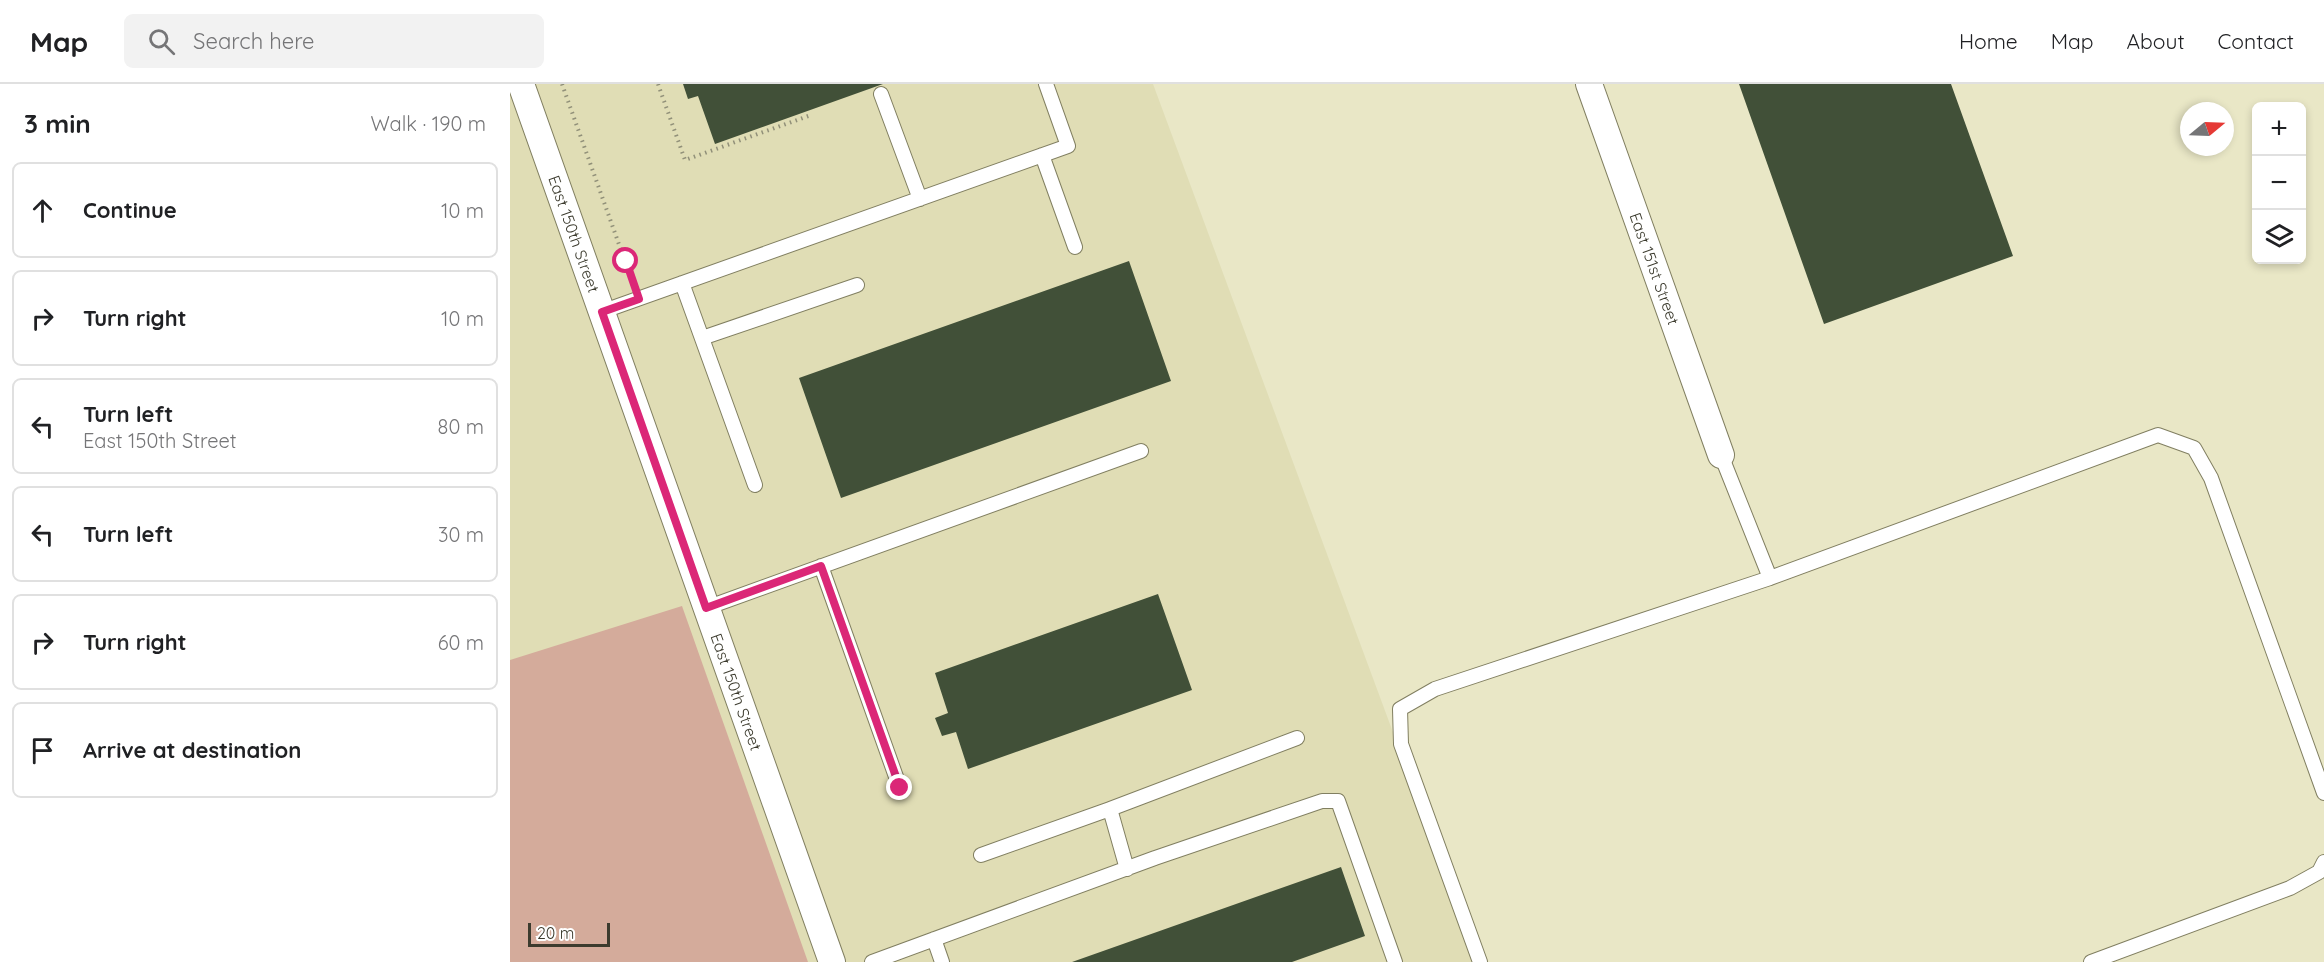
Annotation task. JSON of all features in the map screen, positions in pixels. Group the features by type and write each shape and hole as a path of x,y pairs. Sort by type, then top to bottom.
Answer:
{"street":[{"name":"East 150th Street","path":"521,84 832,962"},
{"name":"East 151st Street","path":"1589,84 1721,455"}],"lane":[{"path":"602,312 1068,146 1046,84"},
{"path":"881,94 920,199"},
{"path":"1042,155 1075,247"},
{"path":"682,283 755,485"},
{"path":"702,338 856,285"},
{"path":"1480,962 1401,744 1400,709 1436,689 1770,578 2158,435 2194,448 2211,478 2324,793"},
{"path":"706,608 1141,451"},
{"path":"1721,455 1770,578"},
{"path":"821,566 900,788"},
{"path":"981,855 1297,738"},
{"path":"872,962 1322,801 1338,801 1395,962"},
{"path":"1110,809 1127,869"},
{"path":"2091,962 2290,888 2319,872 2324,862"},
{"path":"934,939 942,962"}],"path":[{"path":"562,84 639,299"},
{"path":"658,84 685,160 812,115"}],"shaded area":[{"path":"510,84 1153,84 1478,962 510,962"},
{"path":"682,606 808,962 510,962 510,660"}],"building":[{"path":"683,84 883,84 715,144 698,96 688,99"},
{"path":"1739,84 1951,84 2013,256 1824,324"},
{"path":"1129,261 1171,381 841,498 799,378"},
{"path":"1158,594 1192,690 968,769 956,732 942,736 935,718 948,713 935,673"},
{"path":"1341,867 1365,936 1292,962 1072,962"}],"route":[{"path":"626,261 639,299 602,312 706,608 821,566 900,788"}]}
